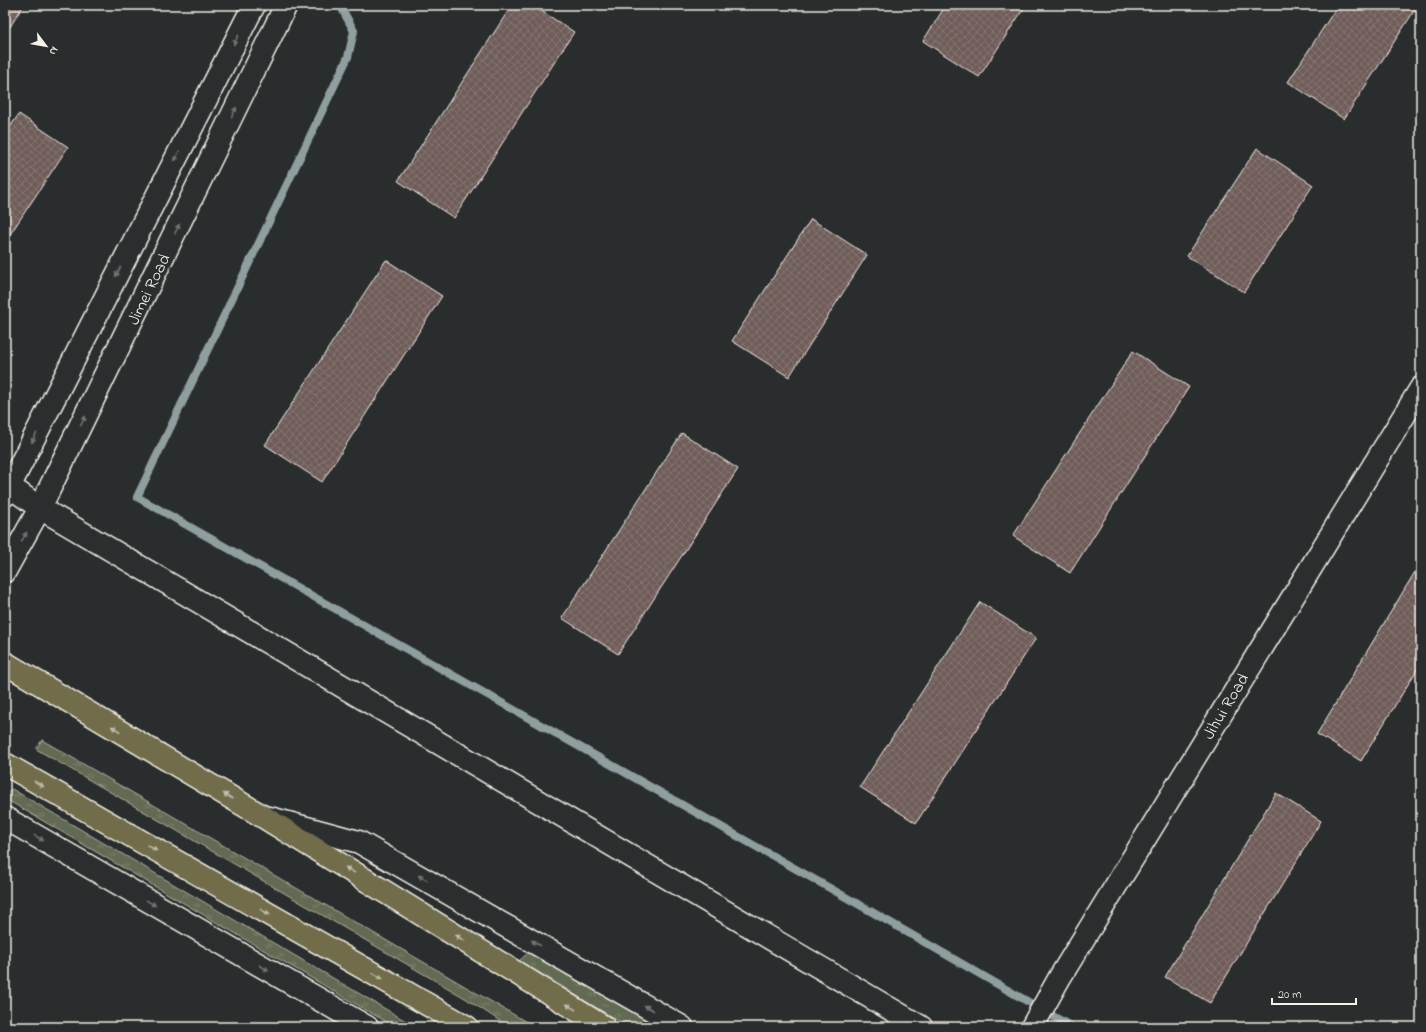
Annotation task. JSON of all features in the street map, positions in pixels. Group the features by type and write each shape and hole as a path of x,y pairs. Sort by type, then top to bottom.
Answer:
{"highway":[{"path":"5,663 262,816 604,1027"},
{"path":"5,764 467,1027"}],"street":[{"name":"Jimei Road","path":"7,488 254,5"},
{"name":"Jimei Road","path":"5,571 40,508 286,5"},
{"name":"Jihui Road","path":"1032,1027 1060,977 1421,388"},
{"path":"7,488 921,1027"},
{"path":"262,816 359,842 682,1027"},
{"path":"5,818 367,1027"}],"green space":[{"path":"42,740 535,1027 509,1027 465,998 36,749"},
{"path":"12,789 416,1027 395,1027 9,801 5,797 6,793"},
{"path":"530,951 657,1027 629,1027 518,962"}],"building":[{"path":"5,5 23,6 5,35"},
{"path":"512,5 532,5 574,32 454,218 398,181"},
{"path":"946,5 1026,5 979,77 923,41"},
{"path":"1338,5 1418,5 1344,119 1288,82"},
{"path":"19,114 68,147 5,242 5,134"},
{"path":"1257,148 1313,185 1244,292 1187,256"},
{"path":"811,219 867,255 789,377 732,341"},
{"path":"386,260 442,296 322,482 265,445"},
{"path":"1133,351 1189,387 1070,573 1013,536"},
{"path":"682,433 738,469 618,654 562,618"},
{"path":"1421,562 1421,663 1361,761 1317,734"},
{"path":"980,602 1036,638 916,823 860,787"},
{"path":"1276,793 1321,821 1210,1003 1165,977"}],"waterway":[{"path":"340,5 354,31 348,57 137,497 865,908 1072,1027"}]}
